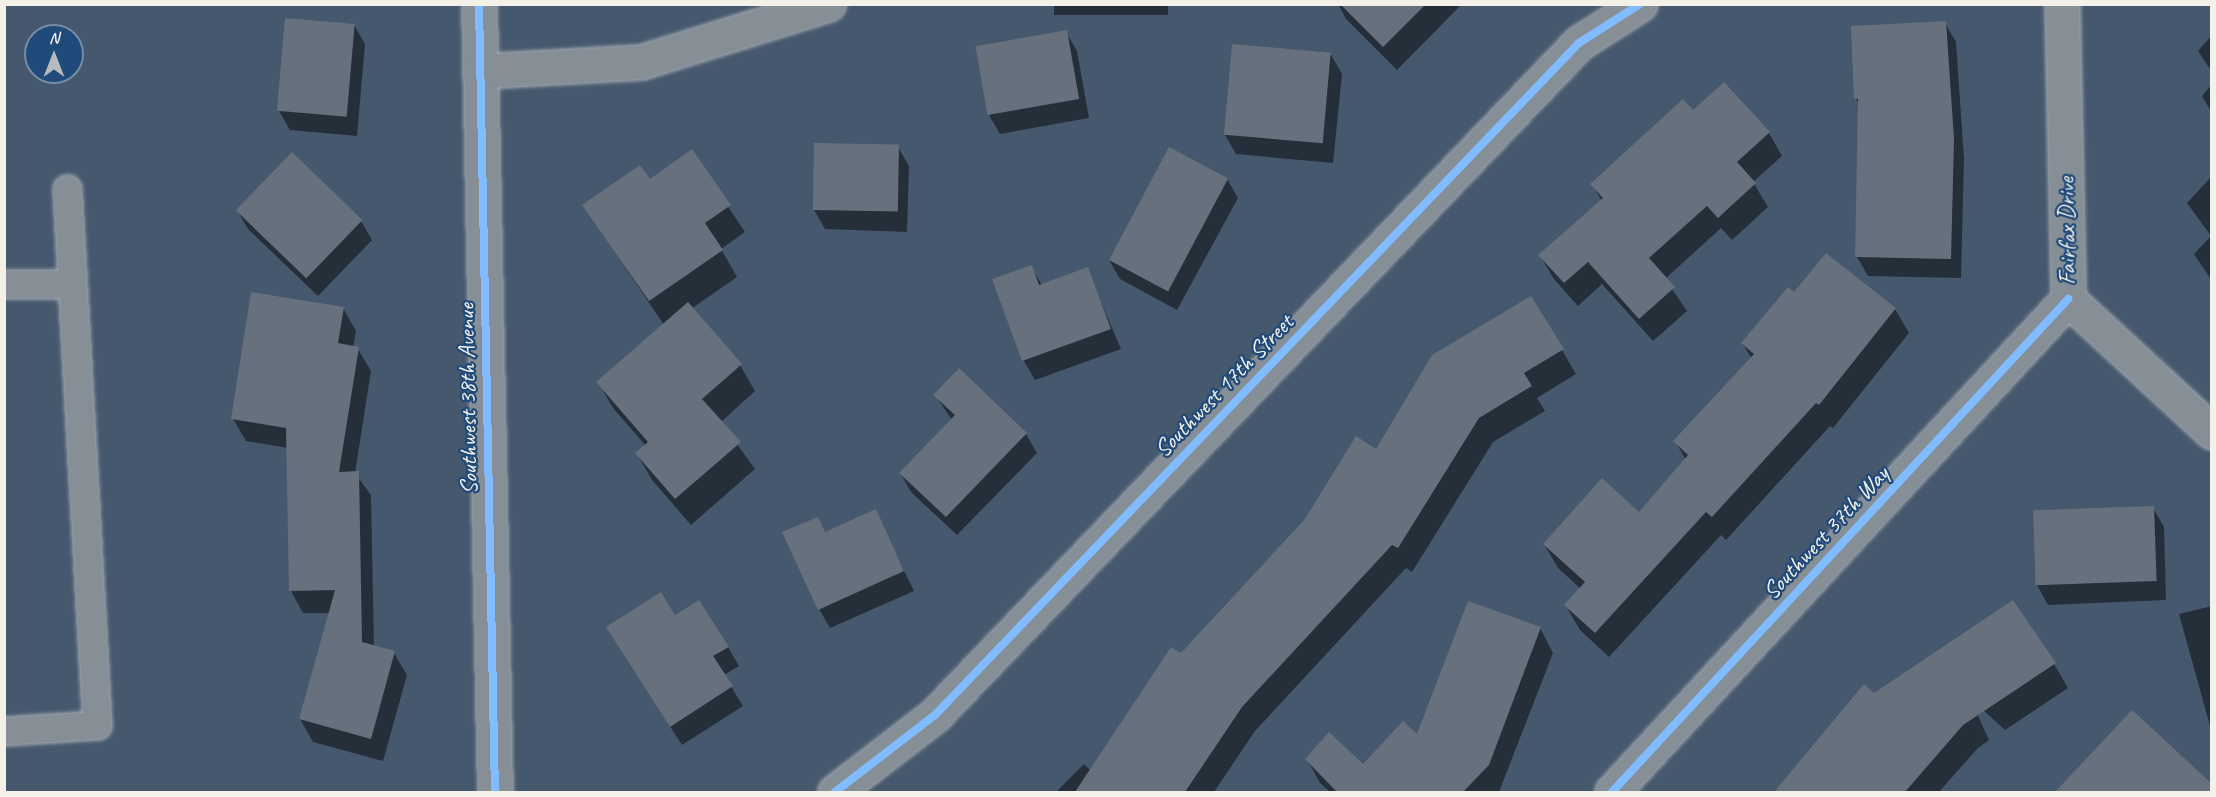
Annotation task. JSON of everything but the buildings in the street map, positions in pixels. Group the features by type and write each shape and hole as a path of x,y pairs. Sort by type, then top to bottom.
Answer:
{"street":[{"name":"Southwest 38th Avenue","path":"479,4 495,792"},
{"path":"481,71 641,62 828,4"},
{"name":"Southwest 17th Street","path":"835,792 935,715 1579,43 1640,4"},
{"name":"Fairfax Drive","path":"2062,4 2068,299 2211,432"},
{"name":"Southwest 37th Way","path":"1612,792 2068,299"}],"lane":[{"path":"4,731 97,725 67,189"},
{"path":"4,284 72,284"}],"cycle path":[{"path":"479,4 495,792"},
{"path":"835,792 935,715 1579,43 1640,4"},
{"path":"1612,792 2068,299"}]}
